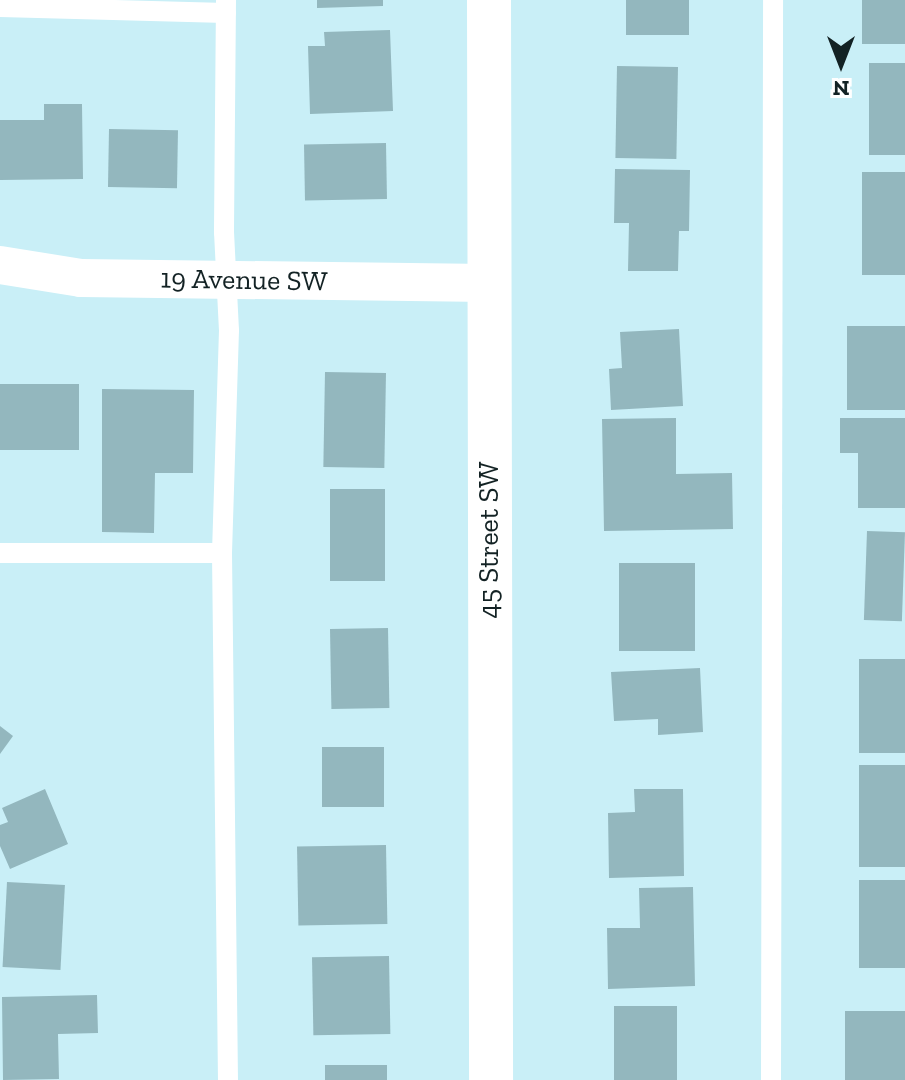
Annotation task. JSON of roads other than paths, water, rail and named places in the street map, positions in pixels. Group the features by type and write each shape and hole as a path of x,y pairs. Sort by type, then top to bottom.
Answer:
{"street":[{"name":"45 Street SW","path":"489,0 491,1080"},
{"name":"19 Avenue SW","path":"0,265 81,278 488,283"}],"lane":[{"path":"771,1080 773,0"},
{"path":"0,7 226,6 227,280 222,553 228,741 228,1080"},
{"path":"0,553 222,553"}]}
